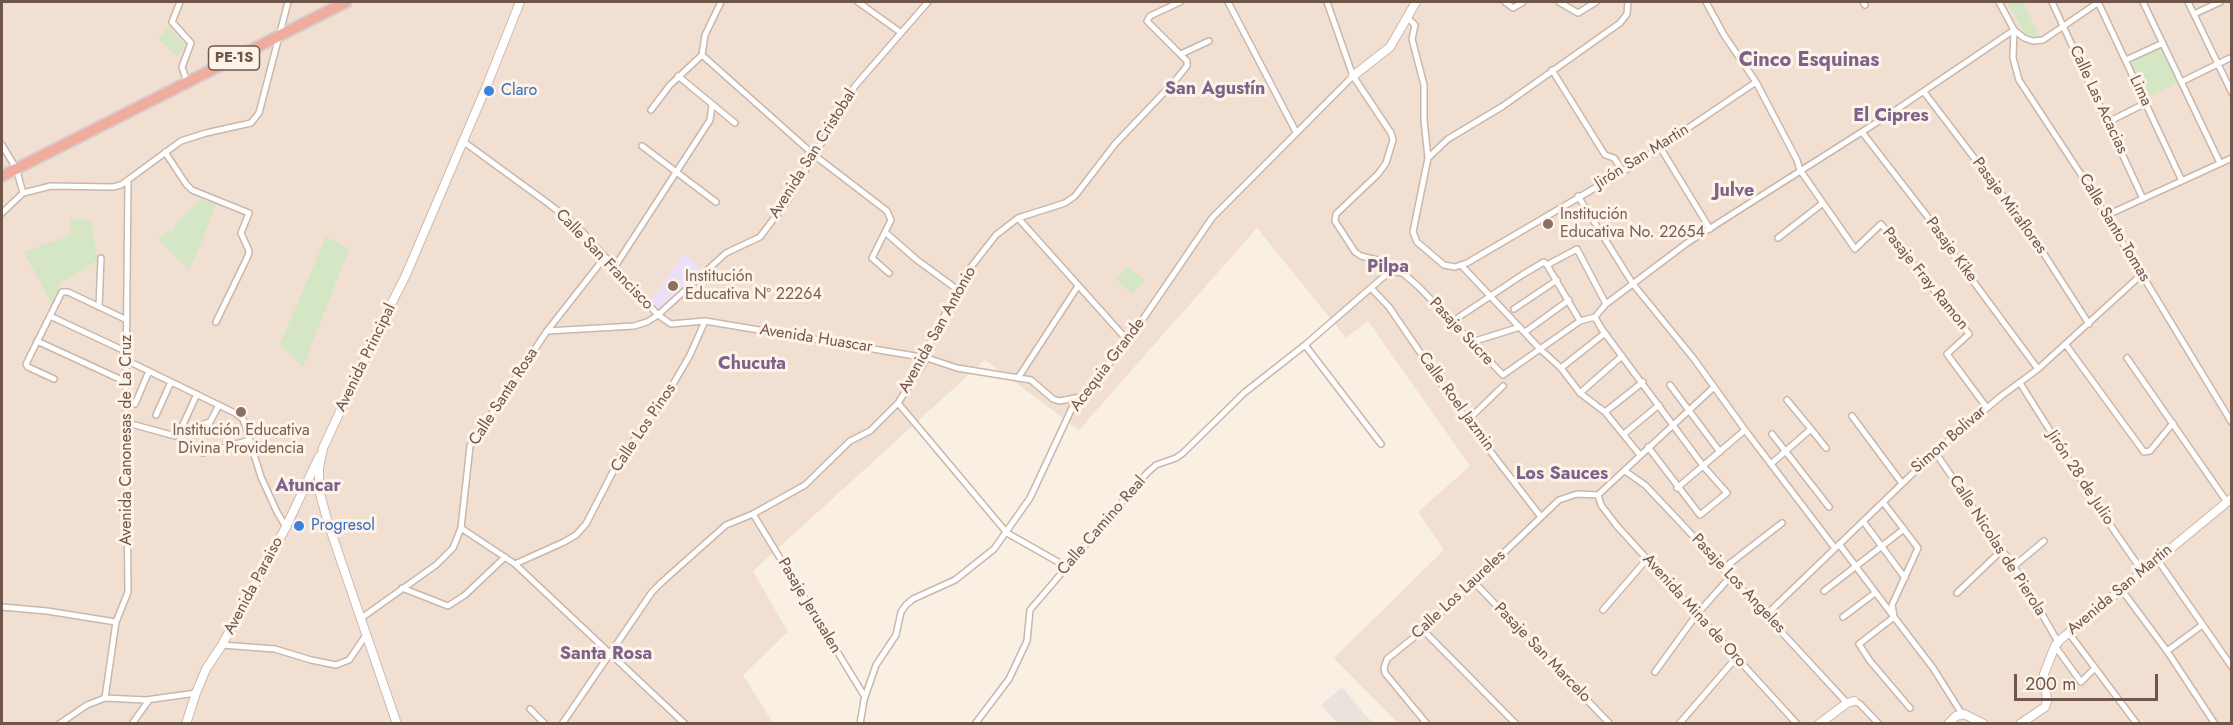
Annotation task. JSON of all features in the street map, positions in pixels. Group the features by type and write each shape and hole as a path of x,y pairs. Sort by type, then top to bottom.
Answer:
{"highway":[{"name":"PE-1S","path":"2,176 346,2"}],"main road":[{"name":"Avenida Principal","path":"397,723 360,619 319,490 319,468 323,448 405,278 464,142 520,2"},
{"path":"1353,76 1390,46 1416,2"},
{"name":"Avenida Paraiso","path":"186,723 206,669 222,645 286,526 323,448"},
{"path":"305,487 311,486 319,490"},
{"name":"Avenida San Martin","path":"2025,722 2045,707 2047,701 2044,674 2057,644 2068,632 2229,500"},
{"path":"1819,723 1850,702"},
{"path":"1948,723 1962,714 1983,723"}],"street":[{"path":"180,2 172,22 191,43 183,67 187,82"},
{"path":"2,213 23,193 51,186 113,187 121,185 181,141 251,123 255,120 288,2"},
{"path":"651,110 678,76 702,55 705,35 721,2"},
{"path":"858,2 900,32"},
{"name":"Avenida San Cristobal","path":"657,315 726,253 760,237 788,200 855,86 928,2"},
{"path":"1180,2 1150,16 1148,23 1181,54 1209,41"},
{"path":"1228,2 1296,132"},
{"path":"1327,2 1353,76"},
{"path":"1505,2 1514,8 1524,2"},
{"path":"1559,2 1578,13 1596,2"},
{"path":"1428,158 1448,139 1503,106 1620,23 1627,14 1628,2"},
{"name":"Pasaje Fray Ramon","path":"1706,2 1724,35 1756,82 1800,170 1855,249 1881,224 1969,334 1947,354 1987,408"},
{"path":"1999,2 2014,30 2024,38 2033,41 2043,40 2098,2"},
{"name":"Calle Las Acacias","path":"2052,2 2143,199"},
{"name":"Lima","path":"2098,2 2182,181"},
{"path":"2143,2 2220,163"},
{"path":"2188,2 2232,93"},
{"path":"2194,14 2220,2"},
{"path":"1406,19 1415,25 1412,39 1424,85 1424,120 1428,158 1413,232 1417,242 1444,265 1455,267 1461,265 1540,349 1561,368 1580,393 1605,412 1640,454"},
{"path":"1648,447 1677,488 1700,515 1727,493 1704,467 1605,333 1595,317 1606,304 1710,229 1924,92 2014,30"},
{"name":"Calle Santo Tomas","path":"2014,30 2013,58 2019,80 2082,176 2232,423"},
{"path":"2126,60 2163,43"},
{"name":"Avenida San Antonio","path":"562,723 652,592 662,582 726,525 753,514 805,485 850,441 870,431 898,404 927,358 931,340 971,267 996,235 1018,218 1065,203 1075,196 1115,144 1174,82 1187,63 1181,54"},
{"path":"702,55 814,155 887,211 891,220 872,258 889,273"},
{"path":"2181,82 2232,57"},
{"path":"1552,70 1605,155 1614,158 1623,171"},
{"path":"678,76 735,123"},
{"name":"Acequia Grande","path":"860,723 865,697 876,665 896,635 906,604 956,580 985,559 1007,533 1030,498 1072,408 1128,341 1212,218 1353,76"},
{"name":"Pasaje Sucre","path":"1353,76 1391,133 1393,140 1386,163 1336,214 1335,221 1355,252 1377,260 1388,273 1404,274 1453,321 1503,375 1580,321 1595,317"},
{"name":"Jirón San Martin","path":"1461,265 1623,171 1756,82"},
{"name":"Pasaje Miraflores","path":"1924,92 2026,226 2089,324"},
{"path":"2108,122 2146,103"},
{"path":"614,267 675,170 710,120 712,105"},
{"name":"Pasaje Kike","path":"1862,132 1935,225 1942,239 2038,369"},
{"name":"Calle San Francisco","path":"464,142 577,226 657,315"},
{"path":"2,145 16,168 23,193"},
{"path":"642,146 716,202"},
{"path":"1660,147 1710,229"},
{"path":"165,152 186,184 192,189 249,213 241,233 249,253 216,322"},
{"path":"2105,216 2232,158"},
{"name":"Avenida Canonesas de La Cruz","path":"105,698 116,622 128,592 126,360 128,180"},
{"path":"1578,196 1633,284 1694,359 1745,430 1856,567 1933,668 1962,714"},
{"path":"1778,238 1823,203"},
{"path":"1018,218 1128,341"},
{"path":"885,232 917,260 958,290"},
{"path":"1453,321 1544,262 1547,264 1578,249 1606,304"},
{"name":"Calle Santa Rosa","path":"360,619 436,565 453,548 461,528 470,446 547,331 605,257"},
{"path":"99,307 101,258"},
{"path":"1547,264 1580,321"},
{"name":"Calle Camino Real","path":"975,723 1009,680 1027,641 1030,610 1146,473 1156,465 1183,453 1244,393 1305,345 1388,273"},
{"name":"Simon Bolivar","path":"1766,615 1935,452 2066,345 2141,275"},
{"path":"1515,309 1557,280"},
{"path":"1018,378 1078,286"},
{"name":"Calle Roel Jazmin","path":"1371,288 1389,307 1467,421 1541,517"},
{"path":"54,379 26,365 60,294 64,291 127,320"},
{"path":"1525,332 1569,300"},
{"path":"547,331 634,326 647,322 657,315"},
{"name":"Avenida Huascar","path":"657,315 671,324 705,321 927,358 957,368 1031,380 1053,399 1059,401 1081,397"},
{"path":"50,316 127,352"},
{"name":"Calle Los Pinos","path":"515,564 564,542 576,535 586,524 621,456 649,421 672,386 690,355 705,321"},
{"path":"1472,342 1520,327"},
{"path":"1561,368 1605,333"},
{"path":"37,341 126,382"},
{"path":"1305,345 1381,444"},
{"path":"2066,345 2144,452 2150,451 2173,423"},
{"path":"1580,393 1622,356"},
{"path":"2127,358 2229,500"},
{"path":"126,360 243,419 267,490 286,526"},
{"path":"135,404 148,371"},
{"path":"156,416 171,382"},
{"path":"1605,412 1643,382"},
{"name":"Jirón 28 de Julio","path":"2020,383 2102,513 2142,571"},
{"path":"1670,385 1720,452"},
{"path":"1467,421 1503,386"},
{"path":"1598,495 1714,387"},
{"path":"180,431 197,394"},
{"path":"1787,400 1826,448"},
{"path":"898,404 1007,533 1066,567"},
{"path":"135,425 172,437 180,431 210,422 219,405"},
{"path":"1624,434 1659,405"},
{"path":"1852,416 1902,482"},
{"path":"1772,463 1811,429"},
{"path":"1677,488 1745,430"},
{"path":"1772,434 1829,507"},
{"path":"203,453 250,440"},
{"name":"Calle Nicolas de Pierola","path":"1935,452 2013,567 2081,682 2095,669"},
{"name":"Pasaje Los Angeles","path":"1625,471 1645,485 1850,702 1860,704 1880,723"},
{"name":"Calle Los Laureles","path":"1427,723 1388,677 1384,668 1387,659 1423,630 1563,497 1577,494 1598,495"},
{"name":"Avenida Mina de Oro","path":"1598,495 1601,505 1617,526 1797,723"},
{"path":"1883,502 1918,551 1892,605 1894,617"},
{"name":"Pasaje Jerusalen","path":"753,514 865,697"},
{"path":"1863,520 1905,578"},
{"path":"1724,568 1782,523"},
{"path":"461,528 515,564 685,723"},
{"path":"1824,591 1904,529"},
{"path":"2013,567 2044,541"},
{"path":"1957,593 2002,550"},
{"path":"402,588 448,606 465,595 505,557"},
{"path":"1602,610 1647,559"},
{"path":"2157,559 2201,626 2232,667"},
{"path":"1655,672 1697,614 1731,576"},
{"name":"Pasaje San Marcelo","path":"1474,582 1610,723"},
{"path":"2121,589 2167,651 2215,723"},
{"path":"1843,617 1875,592"},
{"path":"2,607 47,611 116,622"},
{"path":"1894,617 1859,644 1910,708"},
{"path":"2167,651 2201,626"},
{"path":"1423,630 1516,723"},
{"path":"2068,632 2137,723"},
{"path":"222,645 275,649 336,665 349,660 366,635"},
{"path":"1679,723 1736,658"},
{"path":"60,723 87,705 105,698 149,700 196,693"},
{"path":"132,723 149,700"},
{"path":"530,709 545,723"}],"shaded area":[{"path":"2,2 2231,2 2231,723 1398,723 1334,658 1444,550 1418,512 1470,466 1368,321 1346,338 1257,228 1079,430 985,360 753,571 788,632 743,675 773,723 2,723"},
{"name":"Institución Educativa Nº 22264","path":"684,253 702,270 660,310 657,309 650,302"},
{"path":"1342,687 1373,723 1337,723 1325,710 1321,705"}],"green space":[{"path":"2007,2 2023,2 2039,36 2025,34"},
{"path":"168,28 187,45 177,56 158,39"},
{"path":"2161,48 2178,83 2147,98 2130,62"},
{"path":"201,199 216,204 188,270 158,239 170,230 173,232 175,225"},
{"path":"70,219 91,221 98,260 61,282 55,310 24,252 71,235"},
{"path":"326,237 349,249 303,367 280,344"},
{"path":"1128,266 1145,281 1131,293 1115,278"}],"place":[{"name":"Claro","path":"489,91"},
{"name":"Institución Educativa No. 22654","path":"1548,224"},
{"name":"Institución Educativa Nº 22264","path":"673,286"},
{"name":"Institución Educativa Divina Providencia","path":"241,412"},
{"name":"Progresol","path":"299,526"}],"district":[{"name":"Cinco Esquinas","path":"1809,61"},
{"name":"San Agustín","path":"1215,90"},
{"name":"El Cipres","path":"1891,117"},
{"name":"Julve","path":"1734,192"},
{"name":"Pilpa","path":"1388,268"},
{"name":"Chucuta","path":"752,365"},
{"name":"Los Sauces","path":"1562,475"},
{"name":"Atuncar","path":"308,487"},
{"name":"Santa Rosa","path":"606,655"}]}
